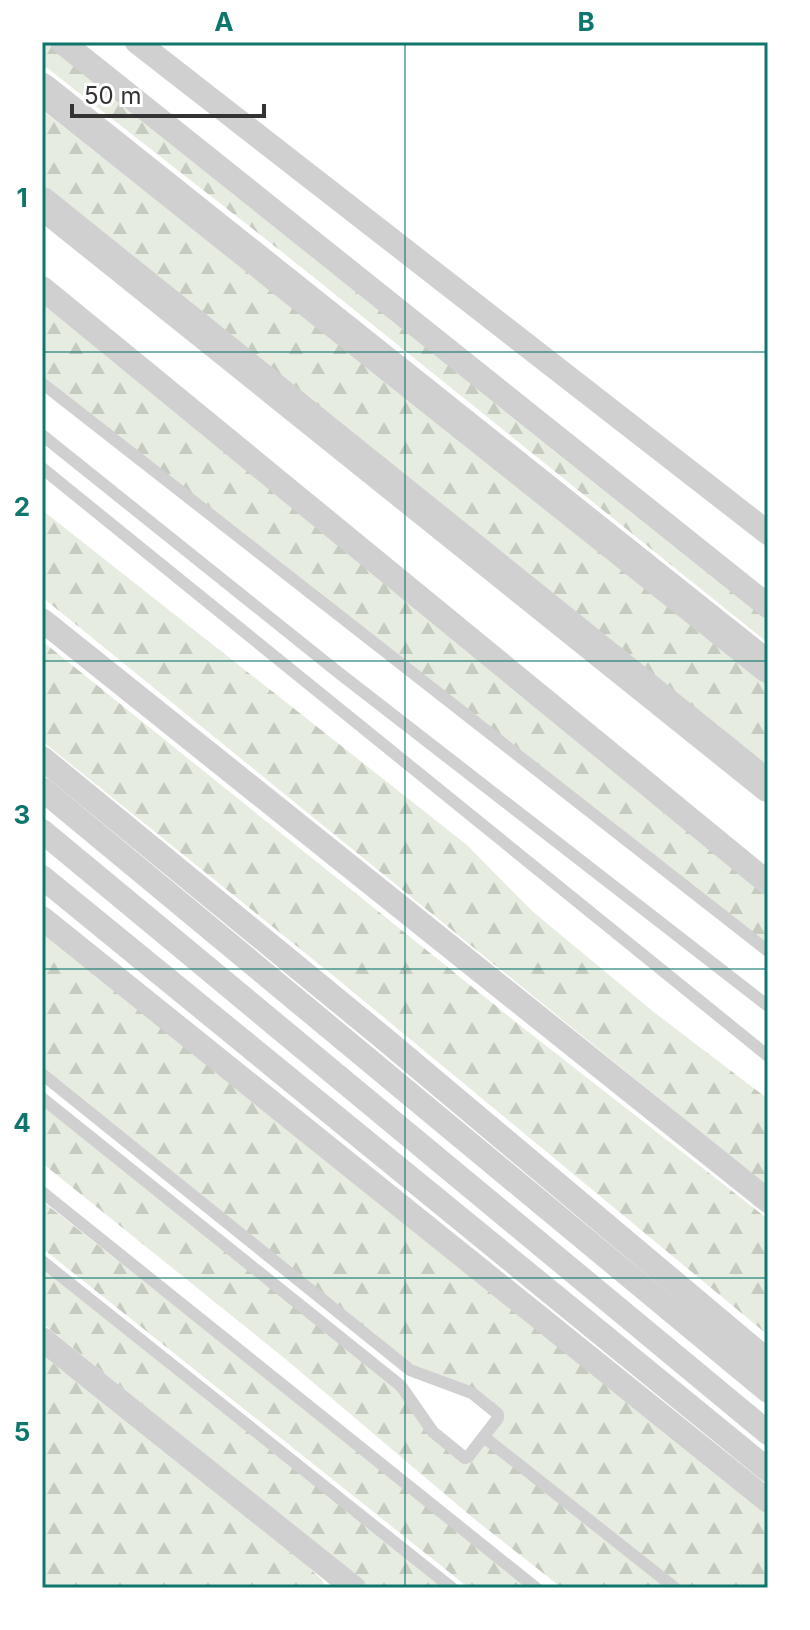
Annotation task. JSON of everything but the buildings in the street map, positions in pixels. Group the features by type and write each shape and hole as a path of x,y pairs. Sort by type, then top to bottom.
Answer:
{"street":[{"path":"62,42 768,606"},
{"path":"137,42 768,533"},
{"path":"42,89 768,667"},
{"path":"42,203 768,786"},
{"path":"42,288 768,883"},
{"path":"42,620 768,1201"},
{"path":"42,758 381,1036 768,1361"},
{"path":"42,789 768,1391"},
{"path":"42,831 768,1433"},
{"path":"42,877 768,1470"},
{"path":"42,918 768,1501"},
{"path":"42,1339 345,1585"}],"lane":[{"path":"42,383 768,951"},
{"path":"42,435 339,673 768,1006"},
{"path":"42,468 768,1056"},
{"path":"42,1074 410,1370 469,1391 498,1414 498,1418 465,1458 433,1432 401,1386 42,1098"},
{"path":"42,1192 536,1588"},
{"path":"42,1261 452,1588"},
{"path":"484,1437 675,1588"}],"green space":[{"path":"42,42 53,42 768,610 768,643 291,259 42,64"},
{"path":"42,110 768,684 768,780 42,197"},
{"path":"42,291 768,887 768,947 217,517 42,375"},
{"path":"42,510 467,845 532,911 655,1013 768,1099 768,1192 671,1108 42,597"},
{"path":"42,641 517,1023 768,1219 768,1335 335,977 42,741"},
{"path":"42,924 768,1510 768,1588 562,1588 42,1163 42,1104 398,1388 466,1463 503,1415 467,1385 404,1361 42,1072"},
{"path":"42,1201 532,1588 469,1588 42,1248"},
{"path":"42,1266 450,1588 363,1588 213,1461 42,1323"},
{"path":"42,1355 141,1430 306,1565 326,1588 42,1588"}]}
